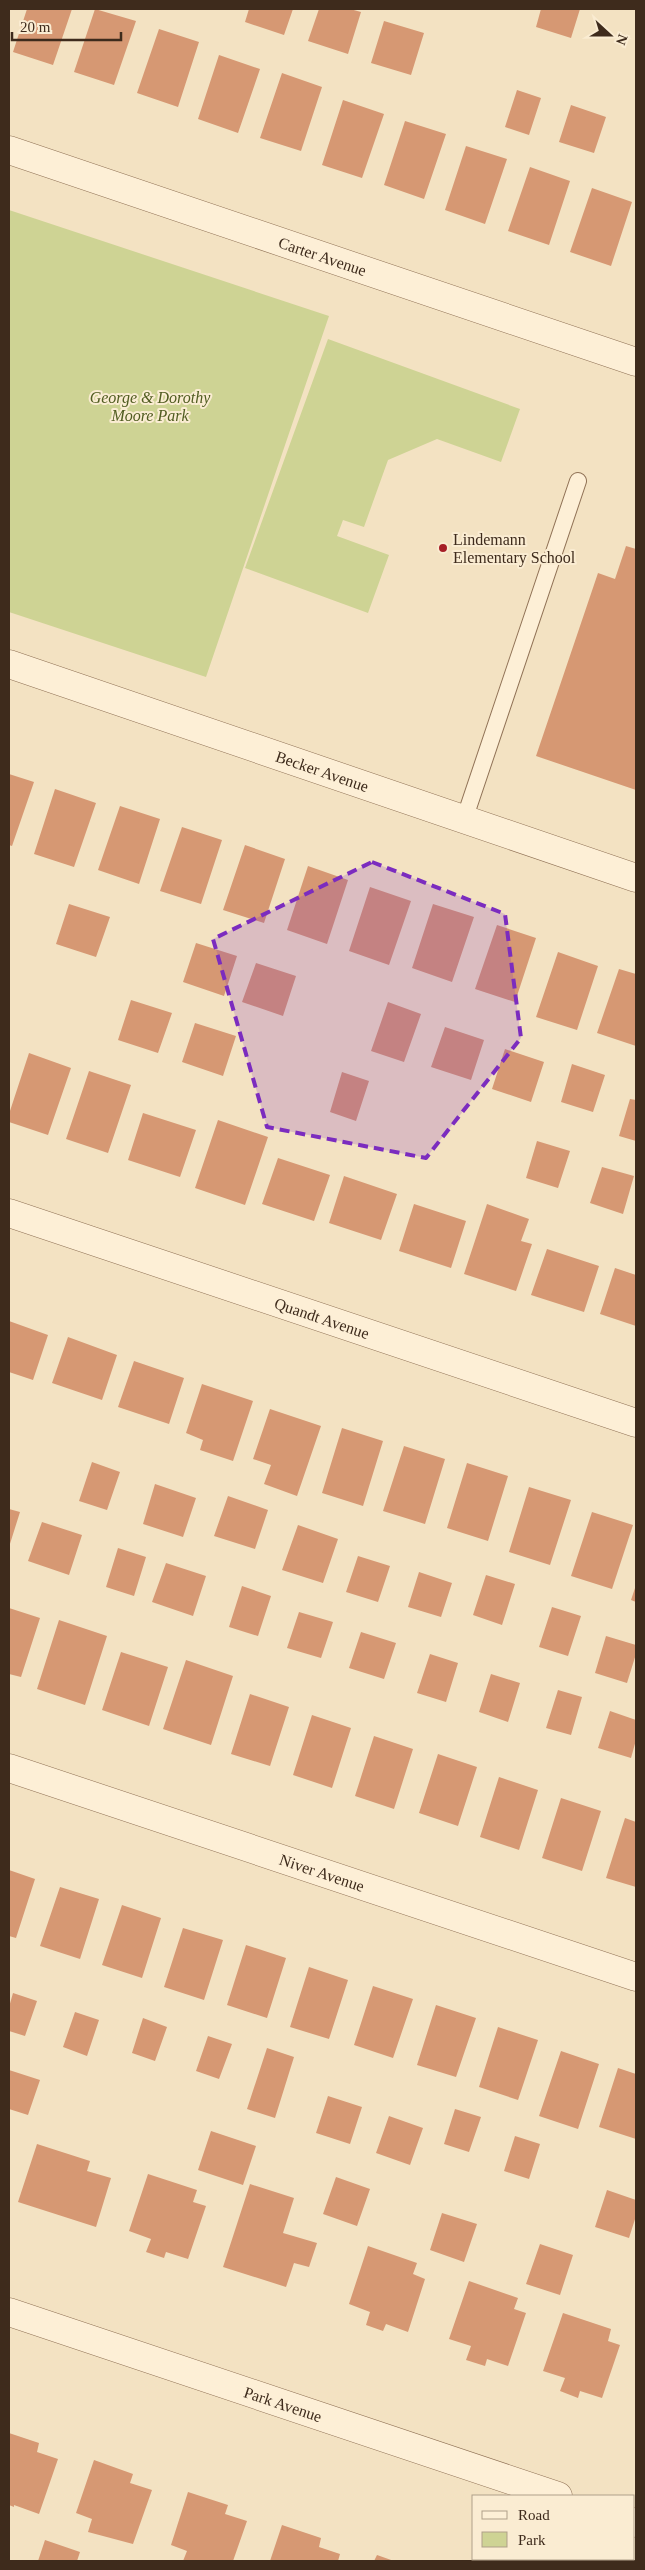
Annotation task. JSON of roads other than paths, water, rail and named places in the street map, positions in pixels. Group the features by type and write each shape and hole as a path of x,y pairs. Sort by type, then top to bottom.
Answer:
{"street":[{"name":"Carter Avenue","path":"9,150 636,362"},
{"name":"Becker Avenue","path":"9,664 636,878"},
{"name":"Quandt Avenue","path":"9,1213 636,1423"},
{"name":"Niver Avenue","path":"9,1768 636,1977"},
{"name":"Park Avenue","path":"9,2312 555,2495"}],"lane":[{"path":"464,820 578,481"}],"place":[{"name":"Lindemann Elementary School","path":"443,548"}],"park label":[{"name":"George & Dorothy Moore Park","path":"150,406"}]}
